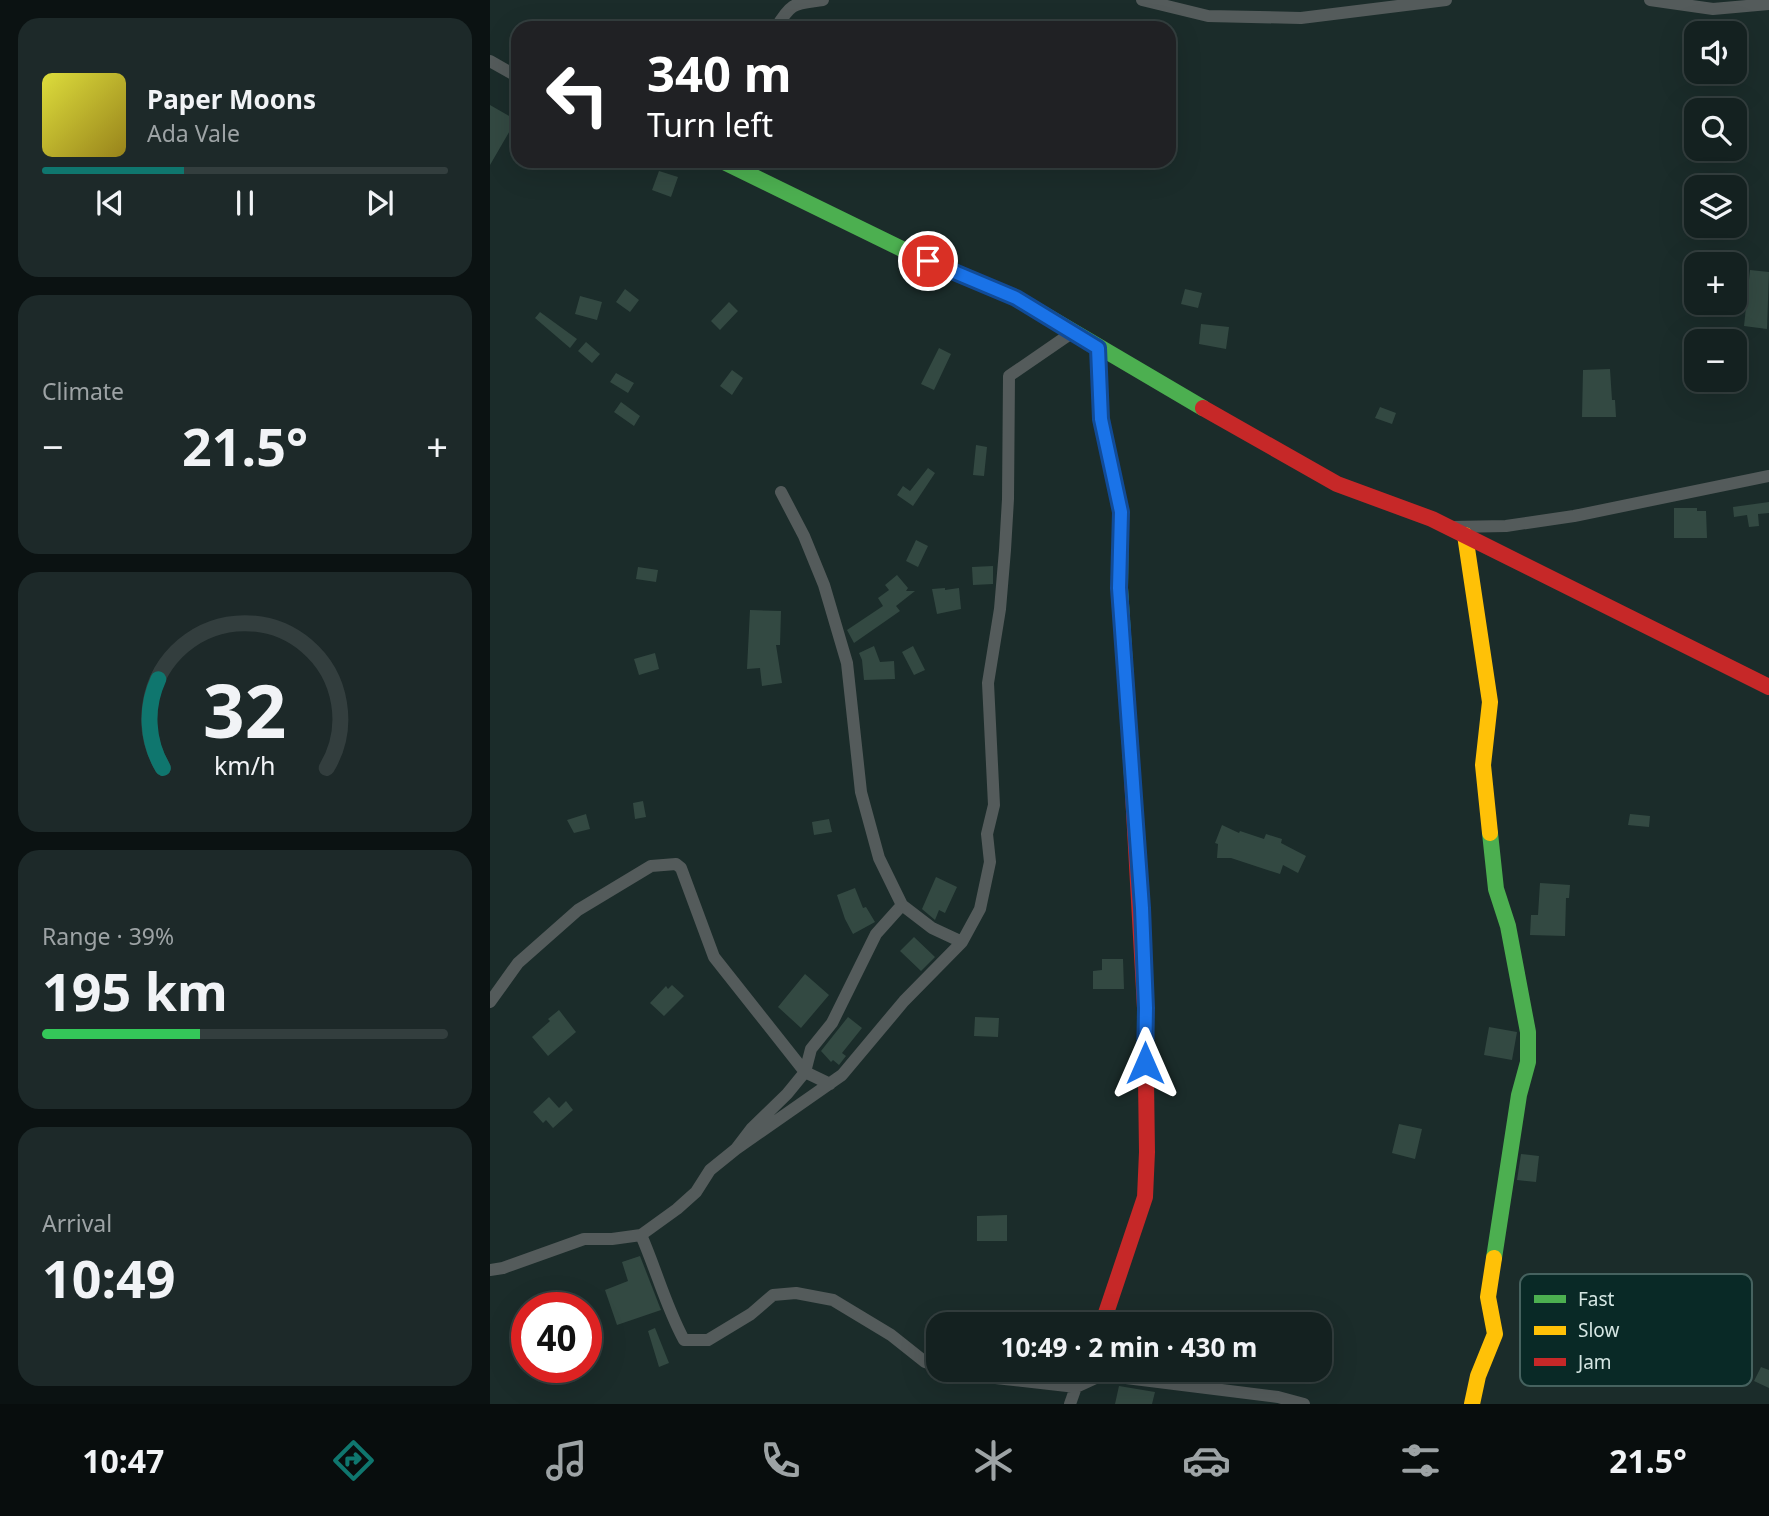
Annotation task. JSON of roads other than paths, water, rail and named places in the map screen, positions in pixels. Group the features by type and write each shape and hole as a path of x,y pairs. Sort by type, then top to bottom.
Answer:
{"street":[{"path":"780,21 795,4 823,0"},
{"path":"1142,0 1208,16 1301,18 1446,0"},
{"path":"1650,0 1713,9 1769,4"},
{"path":"490,61 511,73"},
{"path":"736,168 906,251 1016,298 1098,348 1337,484 1450,527 1769,687"},
{"path":"490,1270 503,1268 584,1239 641,1235 696,1192 710,1170 736,1149 842,1075 904,1001 962,942 981,909 990,862 987,834 994,805 989,683 1000,609 1006,537 1009,376 1073,332"},
{"path":"1098,348 1101,419 1121,512 1119,588 1142,908 1146,1008 1145,1198 1106,1312"},
{"path":"1450,527 1506,526 1574,516 1769,476"},
{"path":"781,492 804,536 824,585 847,663 860,792 879,858 902,905 932,928 962,942"},
{"path":"1465,535 1490,702 1483,765 1496,889 1508,926 1528,1032 1528,1062 1519,1095 1488,1297 1495,1335 1478,1376 1472,1404"},
{"path":"490,1002 518,963 578,911 652,866 676,864 681,868 714,957 805,1072 830,1084"},
{"path":"736,1149 805,1072 811,1049 832,1023 876,934 902,905"},
{"path":"641,1235 658,1274 673,1320 684,1340 708,1340 751,1314 773,1295 796,1293 833,1300 891,1335 926,1362"},
{"path":"1034,1382 1076,1387 1102,1375 1278,1398 1304,1404"},
{"path":"1070,1404 1079,1382"}]}
